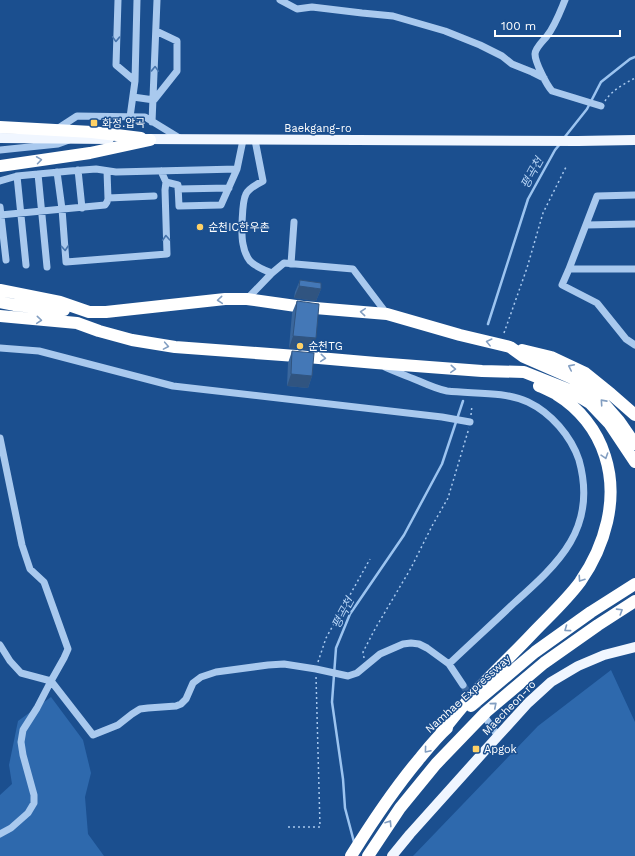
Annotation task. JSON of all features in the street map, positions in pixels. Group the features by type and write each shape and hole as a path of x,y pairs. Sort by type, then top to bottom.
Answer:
{"highway":[{"path":"0,127 92,132 150,140"},
{"path":"0,166 90,153 150,140"},
{"path":"0,290 60,302 89,312"},
{"path":"0,302 14,305 89,312 106,312 225,299 248,299 304,307 387,314 551,357 585,373 635,415"},
{"path":"0,316 77,323 132,340 175,348 482,371 524,372 567,389 590,403 609,423 635,462"},
{"path":"510,347 524,357 572,378 598,397 619,421 635,444"},
{"path":"441,733 480,687 549,617 579,582 593,560 602,539 609,515 611,491 609,469 602,448 592,427 577,409 556,394 505,371"},
{"name":"Namhae Expressway","path":"351,856 388,800 413,766 441,733 535,652 590,612 635,584"},
{"path":"368,856 400,808 436,764 486,712 544,663 635,601"}],"main road":[{"name":"Baekgang-ro","path":"0,138 150,140 635,140"},
{"path":"0,144 39,138"},
{"name":"Maecheon-ro","path":"392,856 528,703 551,682 578,666 598,657 635,647"}],"street":[{"path":"118,0 116,65 135,81"},
{"path":"130,117 135,81 137,0"},
{"path":"152,122 157,0"},
{"path":"280,0 297,9 312,8 394,16 438,28 480,45 502,56 512,64 544,78"},
{"path":"565,0 554,25 536,49 535,53 540,69 552,91 600,105"},
{"path":"154,100 177,71 177,41 156,31"},
{"path":"133,97 154,100"},
{"path":"39,138 77,116 145,117 183,140"},
{"path":"0,150 58,144 75,138"},
{"path":"166,182 178,185 179,206 221,205 237,169 243,140"},
{"path":"255,140 263,181 246,194 244,201 242,232 243,244 246,255 251,262 256,266 272,273"},
{"path":"0,181 18,176 96,169 116,172 237,169"},
{"path":"78,170 82,208"},
{"path":"6,260 0,212 21,213 105,205 108,198 107,171"},
{"path":"57,172 66,262 167,254 164,190 166,182 161,171"},
{"path":"38,174 47,267"},
{"path":"18,176 26,265"},
{"path":"178,189 229,188"},
{"path":"635,195 597,196 562,285 597,303 626,339 635,345"},
{"path":"108,198 154,196"},
{"path":"291,264 294,222"},
{"path":"586,225 635,224"},
{"path":"248,299 272,273 284,263 353,269 387,314"},
{"path":"569,269 635,269"},
{"path":"0,348 39,351 173,386 442,417 470,422"},
{"path":"376,363 434,388 446,391 500,395 520,399 533,405 547,415 566,434 577,455 582,474 584,502 581,517 575,534 564,553 544,576 448,664"},
{"path":"0,438 22,545 30,569 44,582 68,649 23,730 21,742 34,796 34,803 28,813 11,828 0,834"},
{"path":"0,645 10,661 22,673 51,681 93,735 118,725 140,709 176,706 181,704 186,699 193,683 201,677 216,672 284,664 348,676 358,673 380,654 403,644 419,644 427,648 448,664 463,685"},
{"path":"486,720 498,736"}],"path":[{"path":"600,105 621,85 635,78"},
{"path":"504,333 527,268 543,213 566,167"},
{"path":"364,667 363,652 411,568 448,498 470,422 472,405"},
{"path":"288,827 320,827 318,762 319,670 326,638 370,559"}],"shaded area":[{"path":"611,670 635,722 635,856 413,856 538,726"},
{"path":"51,697 83,740 91,773 85,797 88,834 104,856 0,856 0,795 12,784 9,765 18,721"}],"building":[{"path":"300,280 321,283 321,289 299,286"},
{"path":"297,301 319,304 316,338 293,336"},
{"path":"292,351 314,353 312,376 291,374"}],"waterway":[{"name":"평곡천","path":"564,138 587,109 601,82 630,59 635,57"},
{"name":"평곡천","path":"488,324 528,199 555,150 560,144"},
{"name":"평곡천","path":"354,842 345,808 343,779 332,702 336,648 350,614 404,535 442,464 463,401"}],"tunnel":[{"path":"463,685 484,717"}],"place":[{"name":"화정.압곡","path":"94,123"},
{"name":"순천IC한우촌","path":"200,227"},
{"name":"순천TG","path":"300,346"},
{"name":"Apgok","path":"476,749"}]}
